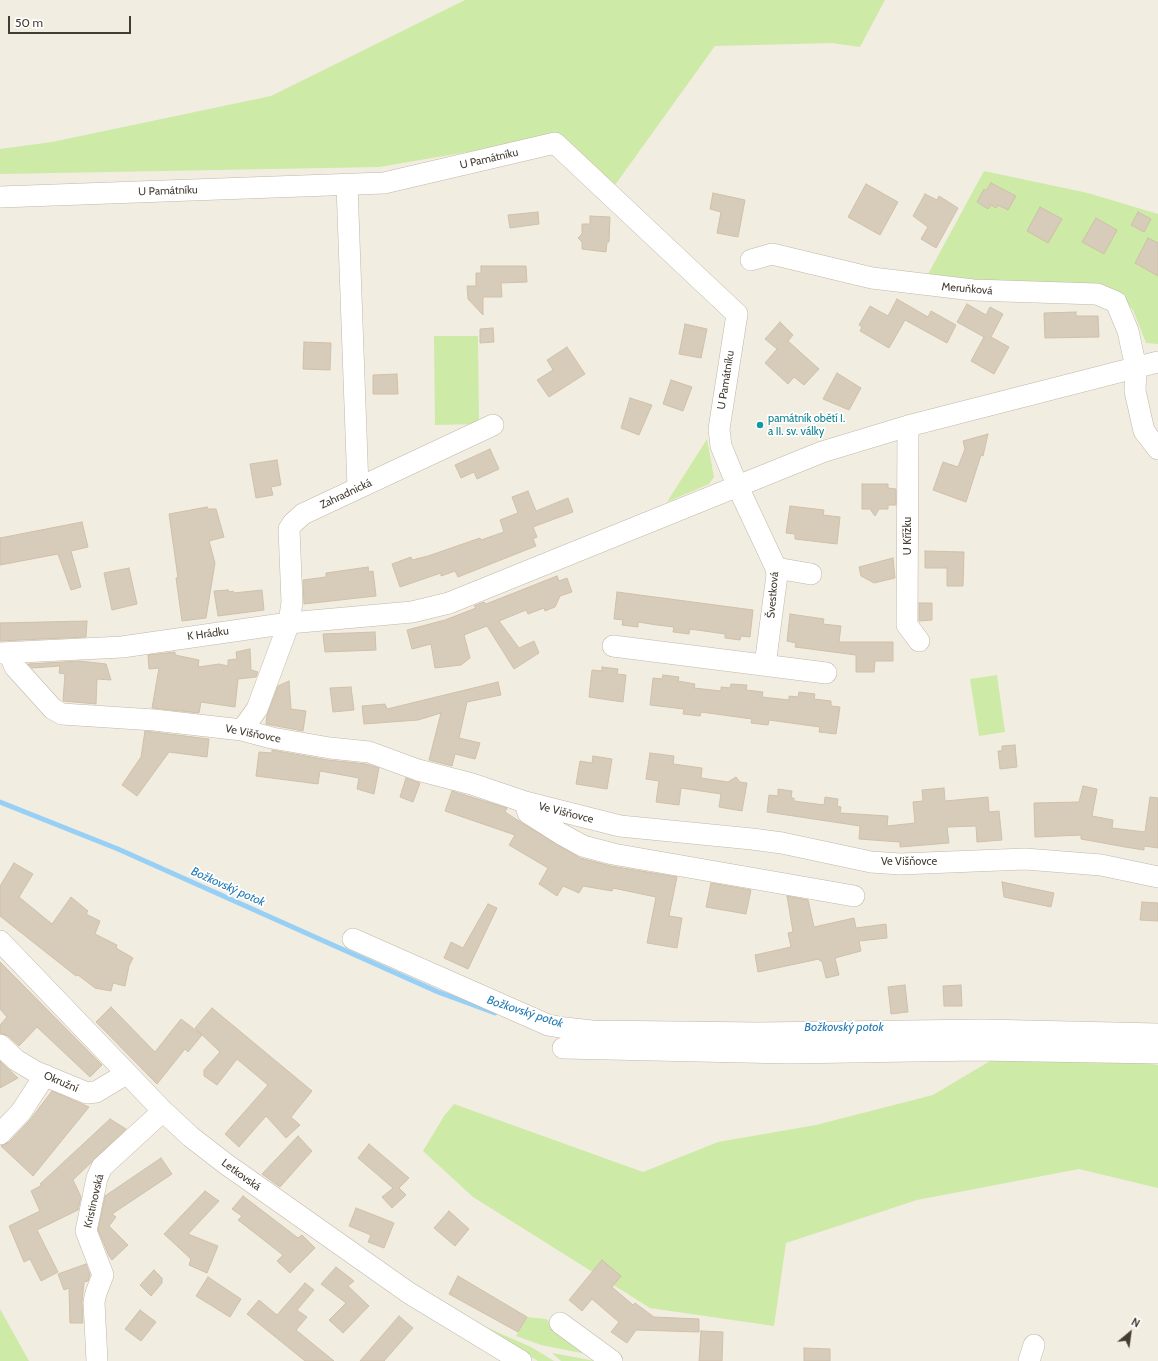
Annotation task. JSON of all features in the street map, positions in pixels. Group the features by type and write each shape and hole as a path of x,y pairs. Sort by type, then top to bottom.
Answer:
{"street":[{"name":"U Památníku","path":"0,197 384,184 555,144 737,314 718,429 721,446 736,485"},
{"path":"347,185 358,488"},
{"name":"Meruňková","path":"752,260 772,254 880,279 973,290 1097,294 1116,302 1128,331 1136,368 1135,392 1144,431 1158,449"},
{"name":"K Hrádku","path":"5,653 122,647 289,623 404,613 449,602 736,485 822,452 908,426 1158,362"},
{"name":"Zahradnická","path":"289,623 292,602 289,529 293,523 303,514 493,425"},
{"name":"U Křížku","path":"908,426 907,625 919,641"},
{"name":"Švestková","path":"736,485 776,568 777,575 765,665"},
{"path":"776,568 812,574"},
{"path":"242,730 257,709 289,623"},
{"path":"613,646 826,673"},
{"name":"Ve Višňovce","path":"5,653 52,709 62,714 154,720 242,730 286,740 369,752 418,770 472,784 525,802 620,826 774,842 872,862 900,864 1025,859 1101,865 1158,877"},
{"path":"525,802 528,813 583,846 613,854 854,896"},
{"path":"353,939 548,1026 564,1028 592,1031 759,1033 983,1030 1158,1034"},
{"name":"Letkovská","path":"0,942 163,1111 226,1164 370,1267 447,1318 521,1361"},
{"name":"Okružní","path":"0,1045 16,1060 45,1075 87,1093 96,1092 126,1074"},
{"path":"563,1048 788,1053 977,1050 1158,1053"},
{"path":"0,1134 21,1112 45,1075"},
{"name":"Kristinovská","path":"97,1361 94,1302 96,1293 104,1275 86,1231 97,1178 102,1167 163,1111"},
{"path":"560,1323 612,1361"}],"green space":[{"path":"465,0 885,0 860,47 832,43 715,46 615,185 556,137 379,167 0,174 0,149 52,142 271,96"},
{"path":"984,171 1088,193 1158,214 1158,344 1146,343 1133,310 1119,294 1106,286 1095,283 974,282 927,276"},
{"path":"434,336 478,336 479,424 435,425"},
{"path":"707,439 714,477 709,484 667,502"},
{"path":"997,675 1005,732 979,736 970,679"},
{"path":"1027,1039 1158,1065 1158,1188 1079,1169 917,1200 786,1243 774,1326 650,1308 473,1197 423,1151 444,1116 454,1104 643,1172 718,1142 816,1125 933,1095"},
{"path":"0,1309 29,1361 0,1361"},
{"path":"463,1317 531,1347 554,1361 538,1361"},
{"path":"527,1317 546,1319 592,1353 591,1355 541,1345 516,1336"},
{"path":"552,1353 595,1361 561,1361"}],"building":[{"path":"991,183 1016,196 1008,210 998,205 996,208 991,205 988,209 977,202 984,189 986,191"},
{"path":"866,184 898,202 880,235 848,217"},
{"path":"713,193 745,200 738,237 717,233 721,212 710,209"},
{"path":"925,194 937,200 939,196 958,208 936,248 921,239 928,227 913,216"},
{"path":"1040,207 1062,219 1048,243 1027,231"},
{"path":"538,212 539,224 510,228 508,215"},
{"path":"1138,212 1151,219 1144,232 1131,225"},
{"path":"590,216 610,217 609,242 607,242 606,252 582,249 582,242 578,238 582,234 582,224 590,224"},
{"path":"1096,218 1117,230 1104,254 1082,242"},
{"path":"1148,238 1158,243 1158,276 1135,263"},
{"path":"481,266 526,266 527,282 501,283 502,297 483,297 483,315 468,299 467,286 476,286 476,273 481,273"},
{"path":"897,299 928,317 931,311 956,325 947,343 905,320 889,348 860,331 862,327 859,325 870,306 888,316"},
{"path":"967,304 986,315 990,307 1003,314 991,337 1009,347 994,374 971,361 984,337 957,322"},
{"path":"1076,312 1076,316 1098,316 1099,337 1045,338 1044,313"},
{"path":"780,322 793,335 788,341 819,369 804,385 794,377 788,384 765,363 777,349 765,339"},
{"path":"685,324 707,329 701,358 679,354"},
{"path":"493,328 494,342 480,343 480,329"},
{"path":"304,342 331,343 330,370 303,369"},
{"path":"567,347 585,374 549,397 537,380 553,370 547,360"},
{"path":"837,373 861,388 849,410 823,399"},
{"path":"397,374 398,394 373,394 373,375"},
{"path":"671,380 692,387 683,411 663,404"},
{"path":"630,398 652,405 639,435 621,428"},
{"path":"988,434 983,456 981,455 966,502 933,490 943,462 958,467 965,449 963,441"},
{"path":"490,449 499,469 477,479 474,472 461,478 455,465"},
{"path":"277,460 281,485 271,487 273,495 256,498 250,464"},
{"path":"862,484 888,484 888,488 896,489 896,505 888,505 888,509 879,509 875,516 870,509 862,509"},
{"path":"528,491 536,511 568,498 573,512 533,527 537,537 533,539 536,546 458,577 455,571 441,576 441,573 400,587 392,564 411,557 412,560 428,556 480,538 481,540 504,532 500,520 518,513 512,497"},
{"path":"790,506 824,510 823,515 840,517 837,544 795,539 795,534 786,533"},
{"path":"207,507 208,509 216,509 224,537 209,541 215,563 206,618 182,621 176,578 178,578 169,514"},
{"path":"82,522 88,547 71,551 81,587 71,590 58,554 0,565 0,538"},
{"path":"925,551 964,552 963,586 947,586 947,568 925,568"},
{"path":"893,558 895,578 874,583 861,576 859,567"},
{"path":"368,567 369,572 373,571 376,596 304,604 303,580 326,577 326,573"},
{"path":"129,568 137,604 112,610 104,573"},
{"path":"557,576 559,581 567,578 572,592 560,596 555,607 545,611 544,608 528,614 526,610 499,621 519,648 534,641 539,653 514,669 487,626 464,635 470,658 461,665 435,668 431,644 412,649 407,630 445,620 476,608 474,606 484,602 486,604"},
{"path":"228,590 230,592 233,591 234,593 262,590 264,610 218,616 214,591"},
{"path":"617,592 753,610 750,637 741,636 740,640 725,638 725,634 690,629 689,634 673,632 674,627 638,622 638,627 622,625 623,620 614,619"},
{"path":"919,603 932,603 932,620 919,621"},
{"path":"790,614 824,619 823,624 841,626 839,642 893,642 893,661 875,661 874,672 856,672 856,655 795,647 796,643 787,641"},
{"path":"87,621 86,637 0,641 0,623"},
{"path":"375,632 376,650 325,652 323,634"},
{"path":"250,649 251,670 258,672 256,677 238,679 235,707 201,702 199,713 152,708 159,668 149,669 148,655 175,652 175,655 199,660 198,667 219,664 228,666 228,660 237,659 236,652"},
{"path":"80,661 106,664 111,680 97,679 96,704 63,701 65,674 59,673 60,666 32,668 28,664"},
{"path":"602,667 618,669 617,674 626,675 623,702 589,697 592,670 602,671"},
{"path":"663,675 679,677 678,681 695,684 694,688 721,691 721,687 730,688 731,684 747,685 746,690 763,692 762,697 789,700 789,696 798,697 799,692 815,694 814,699 831,701 831,706 840,707 836,734 819,732 820,727 769,720 768,725 751,723 752,719 701,712 700,716 683,714 684,709 650,705 653,678 662,679"},
{"path":"289,681 291,709 306,711 303,731 266,724 267,715 278,686"},
{"path":"498,682 501,695 467,702 459,738 480,743 475,759 455,754 452,766 429,760 441,713 418,720 364,724 362,706 385,704 387,709"},
{"path":"351,687 354,710 333,712 330,688"},
{"path":"145,731 209,739 207,757 169,752 137,796 122,785 141,757"},
{"path":"1015,745 1017,767 1000,769 998,751 1002,751 1002,746"},
{"path":"272,750 328,760 366,764 379,768 374,794 357,789 359,778 320,771 318,784 256,776 259,752 272,753"},
{"path":"650,753 674,756 673,764 702,768 701,778 728,782 736,777 740,782 747,783 742,811 719,807 721,794 681,788 679,805 656,802 659,781 646,779"},
{"path":"593,756 612,759 607,789 576,784 580,761 592,763"},
{"path":"406,778 420,783 413,802 400,797"},
{"path":"1083,786 1097,789 1092,816 1113,820 1112,828 1145,832 1150,797 1158,798 1158,848 1144,846 1144,850 1125,847 1081,839 1081,835 1035,837 1034,803 1079,802"},
{"path":"944,788 945,801 988,797 989,812 999,811 1002,840 977,842 976,826 947,827 949,843 900,847 900,842 859,839 860,826 767,812 769,795 778,796 778,789 792,791 791,798 794,798 794,801 824,805 825,797 838,799 837,806 841,807 840,813 888,816 887,826 915,823 913,802 923,801 922,790"},
{"path":"452,791 507,808 505,812 580,858 611,866 677,877 669,916 682,918 677,948 647,943 656,897 613,888 612,891 583,886 579,893 563,886 557,896 539,884 548,868 509,845 515,835 445,811"},
{"path":"14,863 33,874 19,897 52,924 71,897 88,911 86,914 100,921 95,934 117,945 116,948 133,958 129,966 125,986 113,983 111,991 95,988 78,975 76,976 0,916 0,886"},
{"path":"1002,882 1054,893 1051,907 1004,897"},
{"path":"711,883 751,890 746,914 706,907"},
{"path":"787,896 808,900 814,927 854,918 856,928 886,924 887,938 859,941 861,951 835,958 839,975 826,978 822,961 819,959 758,972 755,955 791,947 788,933 793,932"},
{"path":"1142,902 1158,903 1158,921 1140,920"},
{"path":"488,904 497,908 468,969 444,958 451,942 463,948"},
{"path":"0,962 102,1065 90,1077 37,1027 19,1046 8,1036 0,1033 0,1025 7,1017 0,1009"},
{"path":"905,985 908,1012 891,1014 888,987"},
{"path":"961,985 962,1006 944,1006 943,986"},
{"path":"111,1007 155,1052 181,1019 202,1035 188,1052 185,1049 157,1084 96,1022"},
{"path":"212,1008 312,1091 291,1117 300,1125 286,1138 266,1116 239,1147 225,1134 268,1085 237,1059 217,1085 204,1076 204,1070 220,1052 195,1028"},
{"path":"0,1061 18,1078 0,1088"},
{"path":"52,1091 89,1107 33,1176 1,1146 9,1142 30,1120"},
{"path":"110,1119 126,1129 73,1180 81,1197 78,1210 37,1230 58,1272 41,1281 30,1259 24,1262 9,1226 40,1211 31,1191 42,1185 40,1184"},
{"path":"298,1136 312,1151 280,1187 262,1174"},
{"path":"369,1144 409,1178 399,1188 406,1195 392,1208 382,1197 393,1188 358,1158"},
{"path":"161,1158 172,1174 112,1214 116,1217 109,1226 128,1245 112,1260 98,1230 105,1196"},
{"path":"205,1191 219,1201 188,1234 218,1246 207,1273 189,1265 191,1259 164,1234"},
{"path":"243,1196 298,1238 302,1235 315,1248 290,1273 277,1261 283,1255 238,1220 242,1216 232,1209"},
{"path":"356,1208 394,1223 384,1248 368,1242 371,1235 349,1226"},
{"path":"449,1211 469,1229 455,1246 434,1228"},
{"path":"602,1260 621,1276 612,1287 633,1305 635,1303 654,1317 699,1319 699,1332 636,1330 627,1343 611,1332 619,1322 592,1299 582,1311 569,1300"},
{"path":"86,1264 90,1275 88,1281 84,1282 82,1302 83,1323 70,1323 69,1288 64,1290 58,1274"},
{"path":"336,1267 354,1281 348,1286 369,1306 343,1333 329,1320 346,1303 321,1284"},
{"path":"154,1270 162,1278 162,1283 151,1296 140,1285"},
{"path":"458,1276 527,1317 518,1332 449,1294"},
{"path":"208,1277 241,1299 230,1317 196,1296"},
{"path":"305,1283 314,1290 297,1310 307,1317 296,1330 334,1361 305,1361 247,1314 259,1300 277,1315"},
{"path":"140,1310 156,1322 141,1341 125,1329"},
{"path":"399,1316 413,1328 384,1361 360,1361"},
{"path":"701,1331 723,1332 722,1361 699,1361"},
{"path":"804,1348 830,1349 830,1361 804,1361"}],"waterway":[{"name":"Božkovský potok","path":"0,802 118,849 438,992 495,1013"}],"place":[{"name":"památník obětí I. a II. sv. války","path":"760,425"}]}
